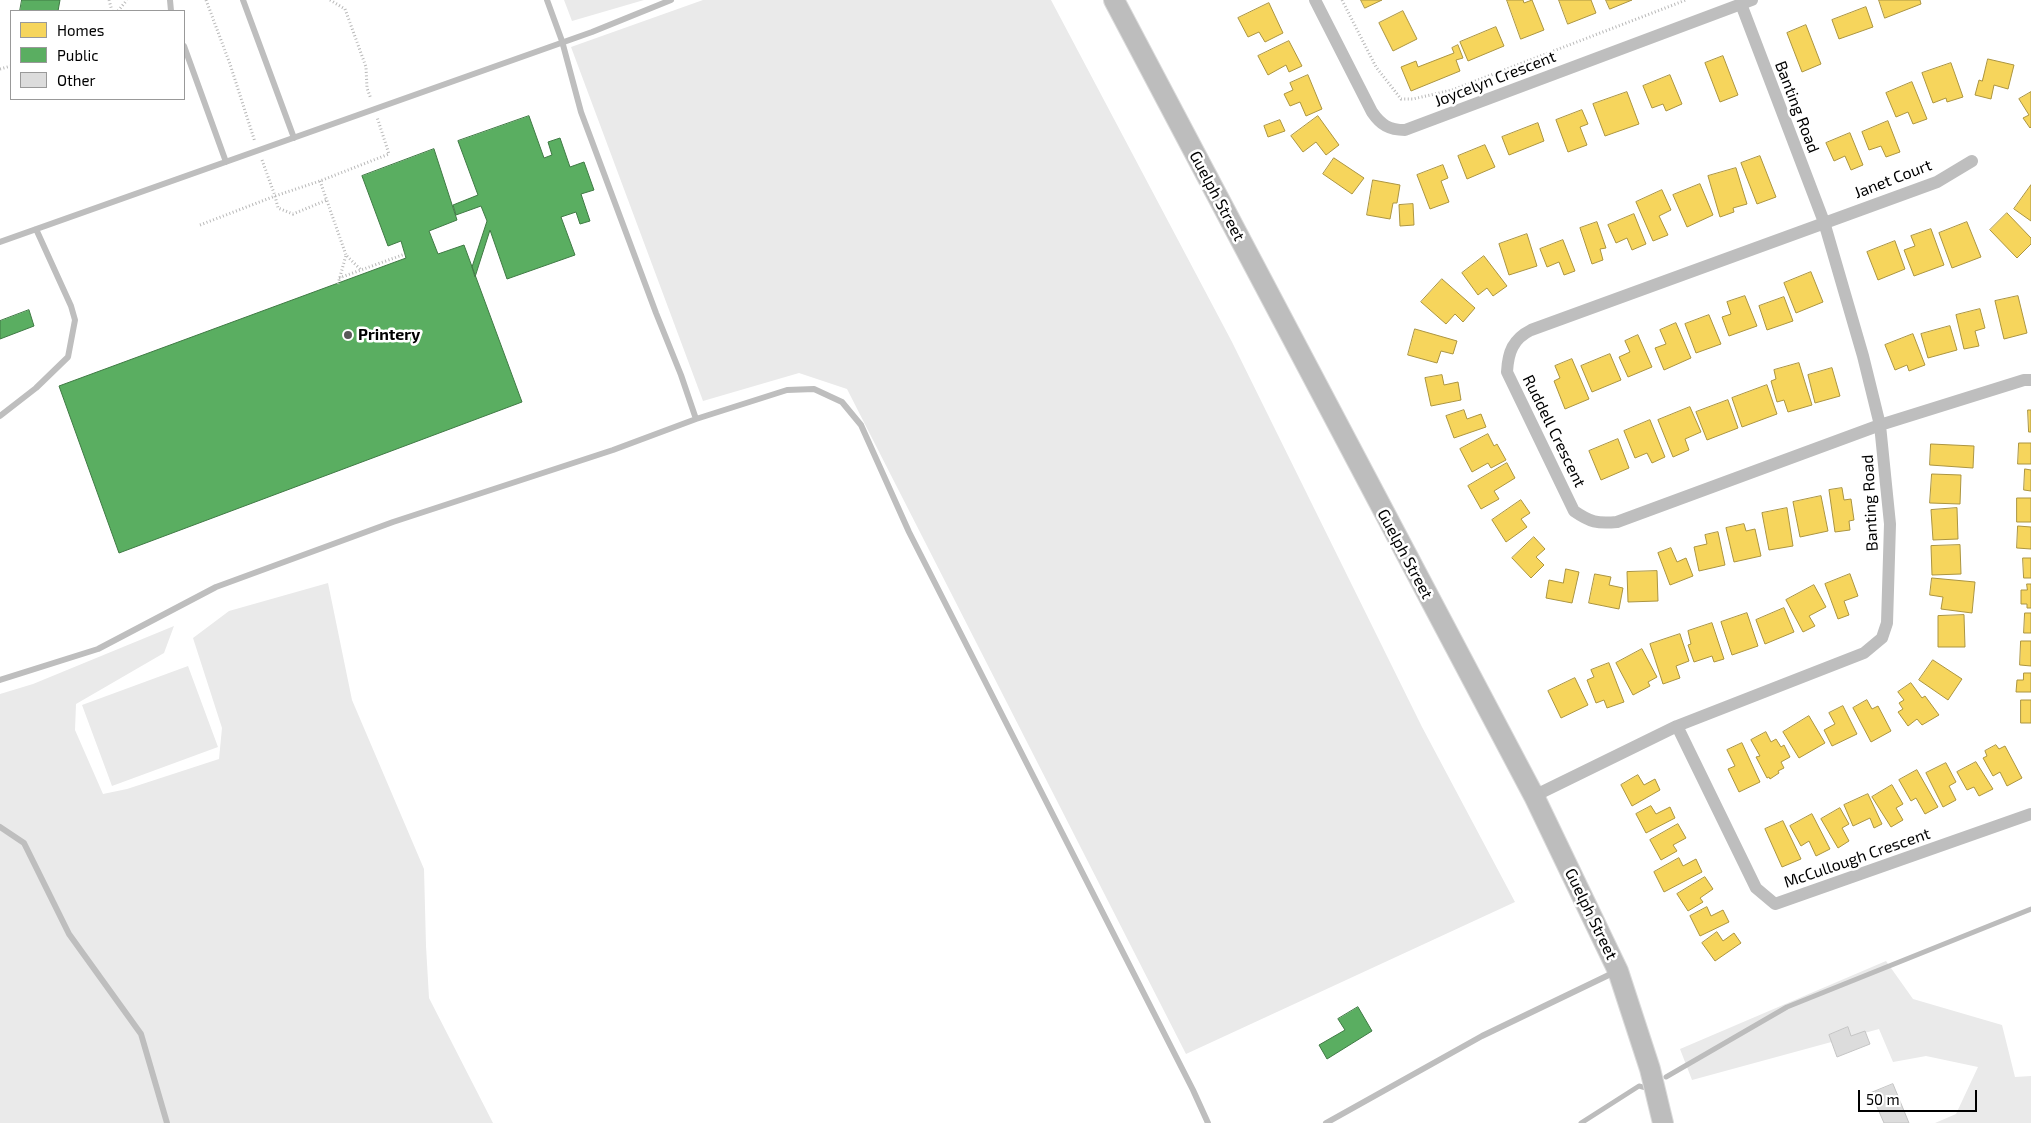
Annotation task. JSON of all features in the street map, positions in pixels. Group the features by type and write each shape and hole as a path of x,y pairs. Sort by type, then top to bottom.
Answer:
{"main road":[{"name":"Guelph Street","path":"1114,0 1534,796 1618,971 1650,1069 1662,1123"}],"street":[{"name":"Joycelyn Crescent","path":"1314,0 1372,112 1378,121 1394,130 1405,130 1746,2"},
{"name":"Banting Road","path":"1534,796 1677,726 1864,653 1882,638 1887,623 1890,524 1880,425 1863,356 1824,222 1746,2"},
{"name":"Janet Court","path":"1824,222 1937,182 1972,161"},
{"name":"Ruddell Crescent","path":"1824,222 1520,335 1513,344 1508,357 1508,372 1574,511 1588,521 1602,524 1617,522 1880,425"},
{"path":"1880,425 2024,380 2031,380"},
{"name":"McCullough Crescent","path":"1677,726 1756,888 1775,904 2031,814"}],"lane":[{"path":"243,0 294,138"},
{"path":"547,0 562,41 581,112 696,419"},
{"path":"0,242 562,41 592,32 670,0"},
{"path":"185,49 226,162"},
{"path":"0,416 36,388 68,356 74,320 71,306 36,229"},
{"path":"0,680 98,649 216,587 393,522 613,450 696,419 787,390 814,389 842,402 861,425 909,532 1193,1090 1208,1123"},
{"path":"0,827 24,843 69,934 141,1034 167,1123"},
{"path":"1326,1123 1482,1036 1618,971"}],"path":[{"path":"119,10 127,0"},
{"path":"330,0 345,9 366,67 367,88 374,109"},
{"path":"1342,0 1376,67 1401,99 1413,99 1452,90 1686,0"},
{"path":"320,181 346,255 361,270"},
{"path":"200,225 275,196 278,208 293,214 326,200"},
{"path":"339,278 405,254"},
{"path":"338,284 346,255"}],"shaded area":[{"path":"564,0 644,0 572,21"},
{"path":"703,0 1051,0 1232,342 1422,727 1515,902 1186,1054 847,389 799,373 703,401 571,47"},
{"path":"328,583 352,700 424,869 429,998 493,1123 0,1123 0,694 33,684 174,626 164,653 76,704 75,730 103,794 127,789 219,759 222,728 193,638 229,611"},
{"path":"188,666 218,747 112,786 82,705"},
{"path":"1886,961 1913,999 2002,1025 2015,1077 2031,1076 2031,1123 1935,1123 1956,1114 1978,1067 1926,1056 1893,1062 1879,1029 1692,1080 1680,1049"}],"building: Homes":[{"path":"1361,0 1382,0 1365,8"},
{"path":"1507,0 1523,0 1524,3 1532,0 1544,30 1521,39"},
{"path":"1559,0 1591,0 1596,13 1568,24"},
{"path":"1606,0 1632,0 1610,9"},
{"path":"1879,0 1920,0 1921,4 1885,18"},
{"path":"1269,3 1283,33 1265,42 1259,32 1248,37 1238,18"},
{"path":"1866,7 1873,27 1839,39 1832,20"},
{"path":"1403,11 1417,39 1393,51 1379,23"},
{"path":"1806,25 1821,64 1802,72 1787,33"},
{"path":"1496,27 1504,46 1468,61 1460,42"},
{"path":"1289,41 1302,66 1289,72 1286,65 1268,75 1258,56"},
{"path":"1458,45 1463,58 1456,60 1460,71 1411,91 1401,67 1416,61 1418,67 1454,53 1452,48"},
{"path":"1723,56 1738,95 1720,102 1705,63"},
{"path":"1988,59 2014,65 2008,89 1994,85 1991,99 1975,95 1979,80 1982,81"},
{"path":"1951,63 1963,97 1947,102 1946,98 1933,103 1922,73"},
{"path":"1308,75 1322,109 1306,116 1300,102 1290,106 1284,94 1293,90 1290,83"},
{"path":"1670,75 1682,104 1666,111 1663,104 1652,108 1643,86"},
{"path":"1912,82 1927,119 1913,124 1908,112 1896,117 1886,93"},
{"path":"1627,92 1639,124 1605,136 1593,104"},
{"path":"2031,92 2030,128 2023,118 2029,115 2019,99"},
{"path":"1582,110 1588,124 1580,127 1587,145 1568,152 1556,120"},
{"path":"1318,116 1339,145 1326,155 1316,142 1303,152 1291,136"},
{"path":"1280,120 1285,131 1268,137 1264,126"},
{"path":"1888,121 1900,152 1886,157 1881,146 1869,150 1862,132"},
{"path":"1538,123 1544,141 1509,155 1502,137"},
{"path":"1850,133 1863,165 1851,170 1845,156 1834,161 1826,143"},
{"path":"1485,145 1495,167 1467,179 1458,156"},
{"path":"1760,156 1776,197 1757,204 1741,163"},
{"path":"1334,158 1364,178 1352,194 1323,174"},
{"path":"1443,165 1448,178 1441,181 1449,202 1430,209 1417,175"},
{"path":"1736,168 1747,204 1733,208 1734,212 1720,217 1708,176"},
{"path":"1373,180 1400,185 1397,203 1393,203 1390,219 1367,215"},
{"path":"1700,184 1713,215 1687,227 1673,195"},
{"path":"2031,185 2031,221 2014,209"},
{"path":"1662,190 1671,210 1659,216 1668,235 1653,241 1636,202"},
{"path":"1413,204 1414,225 1400,226 1399,205"},
{"path":"2007,213 2031,238 2031,244 2017,258 1990,230"},
{"path":"1634,214 1646,244 1632,250 1627,238 1616,243 1608,225"},
{"path":"1597,222 1606,248 1600,249 1603,260 1592,264 1580,228"},
{"path":"1967,222 1981,257 1952,268 1939,233"},
{"path":"1931,229 1944,265 1914,276 1904,250 1915,246 1911,236"},
{"path":"1527,234 1537,266 1509,275 1499,244"},
{"path":"1563,240 1575,271 1564,275 1559,262 1547,267 1540,249"},
{"path":"1895,241 1905,269 1878,280 1867,252"},
{"path":"1484,256 1507,286 1493,296 1487,288 1478,295 1462,273"},
{"path":"1811,272 1823,302 1796,313 1784,283"},
{"path":"1442,279 1475,308 1463,322 1455,314 1446,324 1421,302"},
{"path":"1745,296 1757,326 1729,336 1722,317 1731,314 1727,302"},
{"path":"2018,296 2027,333 2004,339 1995,301"},
{"path":"1784,297 1793,321 1767,330 1759,306"},
{"path":"1980,309 1985,328 1975,331 1979,346 1964,349 1956,315"},
{"path":"1709,315 1721,344 1696,353 1685,324"},
{"path":"1676,323 1691,358 1664,370 1655,348 1666,344 1660,330"},
{"path":"1950,326 1957,350 1928,358 1921,334"},
{"path":"1415,329 1457,341 1453,354 1441,351 1437,363 1408,355"},
{"path":"1913,334 1925,365 1909,371 1907,365 1895,370 1885,345"},
{"path":"1638,335 1652,367 1628,377 1619,357 1630,352 1625,341"},
{"path":"1610,354 1621,380 1592,392 1581,366"},
{"path":"1572,359 1589,399 1565,409 1554,381 1560,378 1555,366"},
{"path":"1799,363 1812,405 1788,412 1784,400 1777,402 1771,381 1776,379 1774,370"},
{"path":"1832,368 1840,396 1815,403 1808,375"},
{"path":"1442,375 1444,385 1458,382 1461,400 1431,406 1425,378"},
{"path":"1767,385 1777,414 1742,427 1732,398"},
{"path":"1728,400 1738,428 1707,440 1696,412"},
{"path":"1690,407 1701,432 1685,439 1689,450 1673,457 1658,420"},
{"path":"1464,410 1467,419 1481,414 1486,427 1454,438 1446,416"},
{"path":"2028,410 2031,410 2031,432 2029,432"},
{"path":"1650,420 1665,457 1652,463 1647,453 1635,458 1624,431"},
{"path":"1488,434 1494,446 1497,444 1506,460 1491,468 1488,463 1472,472 1460,449"},
{"path":"1618,439 1629,468 1601,480 1589,451"},
{"path":"2019,443 2031,443 2031,464 2018,464"},
{"path":"1931,444 1974,446 1973,468 1930,465"},
{"path":"1507,463 1515,478 1494,491 1499,499 1481,509 1468,486"},
{"path":"2025,469 2031,470 2031,491 2024,490"},
{"path":"1932,474 1961,475 1960,504 1930,503"},
{"path":"1842,488 1844,500 1851,499 1854,520 1849,521 1850,530 1835,532 1829,490"},
{"path":"1821,496 1828,531 1800,537 1793,502"},
{"path":"2017,498 2031,498 2031,522 2017,522"},
{"path":"1521,500 1530,513 1521,519 1527,527 1506,542 1492,520"},
{"path":"1787,508 1793,546 1769,550 1762,513"},
{"path":"1957,508 1958,539 1933,540 1931,510"},
{"path":"1744,524 1746,531 1755,529 1761,556 1734,562 1726,528"},
{"path":"2018,526 2031,527 2031,549 2017,548"},
{"path":"1718,532 1725,565 1699,571 1694,547 1707,544 1705,535"},
{"path":"1534,537 1545,549 1536,557 1544,565 1531,578 1512,558"},
{"path":"1960,545 1961,574 1932,575 1931,546"},
{"path":"1671,548 1677,562 1686,558 1693,576 1670,585 1658,553"},
{"path":"2023,558 2031,558 2031,578 2024,578"},
{"path":"1566,569 1579,572 1572,603 1546,598 1549,580 1563,583"},
{"path":"1657,571 1658,601 1628,602 1627,572"},
{"path":"1595,574 1611,577 1609,585 1623,588 1619,609 1589,603"},
{"path":"1850,574 1858,596 1844,601 1849,615 1838,619 1825,584"},
{"path":"1932,578 1975,582 1972,613 1941,609 1943,597 1930,595"},
{"path":"2027,584 2031,584 2031,608 2027,608 2027,604 2021,604 2021,590 2027,590"},
{"path":"1814,585 1826,607 1809,616 1815,626 1803,632 1786,600"},
{"path":"1784,608 1794,632 1765,644 1756,620"},
{"path":"1747,613 1758,646 1732,655 1721,622"},
{"path":"2025,613 2031,613 2031,633 2024,633"},
{"path":"1964,615 1965,647 1938,647 1938,616"},
{"path":"1712,623 1724,659 1714,662 1712,656 1694,662 1688,645 1691,644 1688,631"},
{"path":"1680,634 1689,661 1676,666 1680,678 1663,684 1650,644"},
{"path":"2021,641 2031,641 2031,666 2020,665"},
{"path":"1642,649 1657,677 1648,682 1650,686 1633,695 1616,663"},
{"path":"1933,660 1962,679 1948,700 1919,680"},
{"path":"1609,663 1624,702 1607,708 1604,700 1596,703 1587,680 1594,677 1591,670"},
{"path":"2024,673 2031,673 2031,692 2016,692 2017,680 2023,680"},
{"path":"1575,678 1588,705 1561,718 1548,691"},
{"path":"1911,683 1922,698 1925,696 1939,715 1922,725 1917,719 1908,726 1898,712 1903,709 1899,703 1904,700 1898,692"},
{"path":"1867,700 1872,709 1878,706 1891,731 1871,742 1853,708"},
{"path":"2021,700 2031,700 2031,723 2021,723"},
{"path":"1843,706 1857,734 1832,746 1824,730 1835,724 1829,713"},
{"path":"1809,716 1825,743 1799,758 1783,732"},
{"path":"1766,732 1771,742 1776,739 1781,747 1784,745 1790,757 1781,762 1784,768 1770,779 1769,777 1767,778 1756,757 1760,756 1751,740"},
{"path":"1742,743 1760,782 1739,792 1728,769 1735,766 1727,750"},
{"path":"1996,745 1999,749 2005,746 2022,778 2007,786 2000,772 1993,776 1983,758 1987,756 1985,751"},
{"path":"1976,762 1993,789 1979,796 1974,787 1967,790 1957,772"},
{"path":"1946,763 1956,782 1949,786 1956,800 1943,807 1926,773"},
{"path":"1917,770 1938,807 1925,814 1916,798 1911,801 1899,780"},
{"path":"1638,775 1644,785 1655,779 1660,790 1632,806 1621,785"},
{"path":"1892,785 1903,804 1896,808 1903,820 1891,827 1872,797"},
{"path":"1868,794 1882,824 1874,828 1870,818 1853,826 1844,805"},
{"path":"1651,806 1656,814 1670,807 1675,818 1646,833 1636,814"},
{"path":"1840,808 1849,824 1842,828 1849,841 1838,848 1821,819"},
{"path":"1812,814 1830,849 1816,856 1809,841 1801,846 1790,826"},
{"path":"1783,821 1801,859 1782,867 1765,829"},
{"path":"1678,824 1686,838 1673,845 1677,851 1661,860 1650,840"},
{"path":"1679,858 1683,866 1696,859 1702,872 1664,892 1654,872"},
{"path":"1705,877 1713,889 1700,898 1703,902 1688,911 1677,894"},
{"path":"1707,907 1711,916 1723,910 1729,922 1700,936 1690,916"},
{"path":"1717,932 1723,941 1734,933 1741,943 1715,961 1702,943"}],"building: Public":[{"path":"22,0 60,0 58,10 20,10"},
{"path":"529,116 544,158 552,155 548,142 560,138 570,167 584,162 594,190 581,194 590,221 580,224 576,212 561,217 575,255 507,279 490,230 475,277 472,267 487,221 481,206 456,215 453,205 478,195 458,141"},
{"name":"Printery","path":"434,149 457,220 429,231 438,254 464,245 522,402 119,553 59,386 406,258 401,241 388,246 362,176"},
{"path":"29,310 34,326 0,339 0,321"},
{"path":"1358,1007 1372,1031 1327,1059 1319,1045 1345,1030 1338,1019"}],"building: Other":[{"path":"1848,1027 1851,1036 1865,1031 1870,1044 1837,1057 1829,1035"},
{"path":"1893,1084 1909,1123 1884,1123 1871,1093"}],"waterway":[{"path":"1666,1077 1787,1007 2031,909"},
{"path":"1581,1123 1639,1086 1646,1088"}],"place":[{"name":"Printery","path":"348,335"}]}
